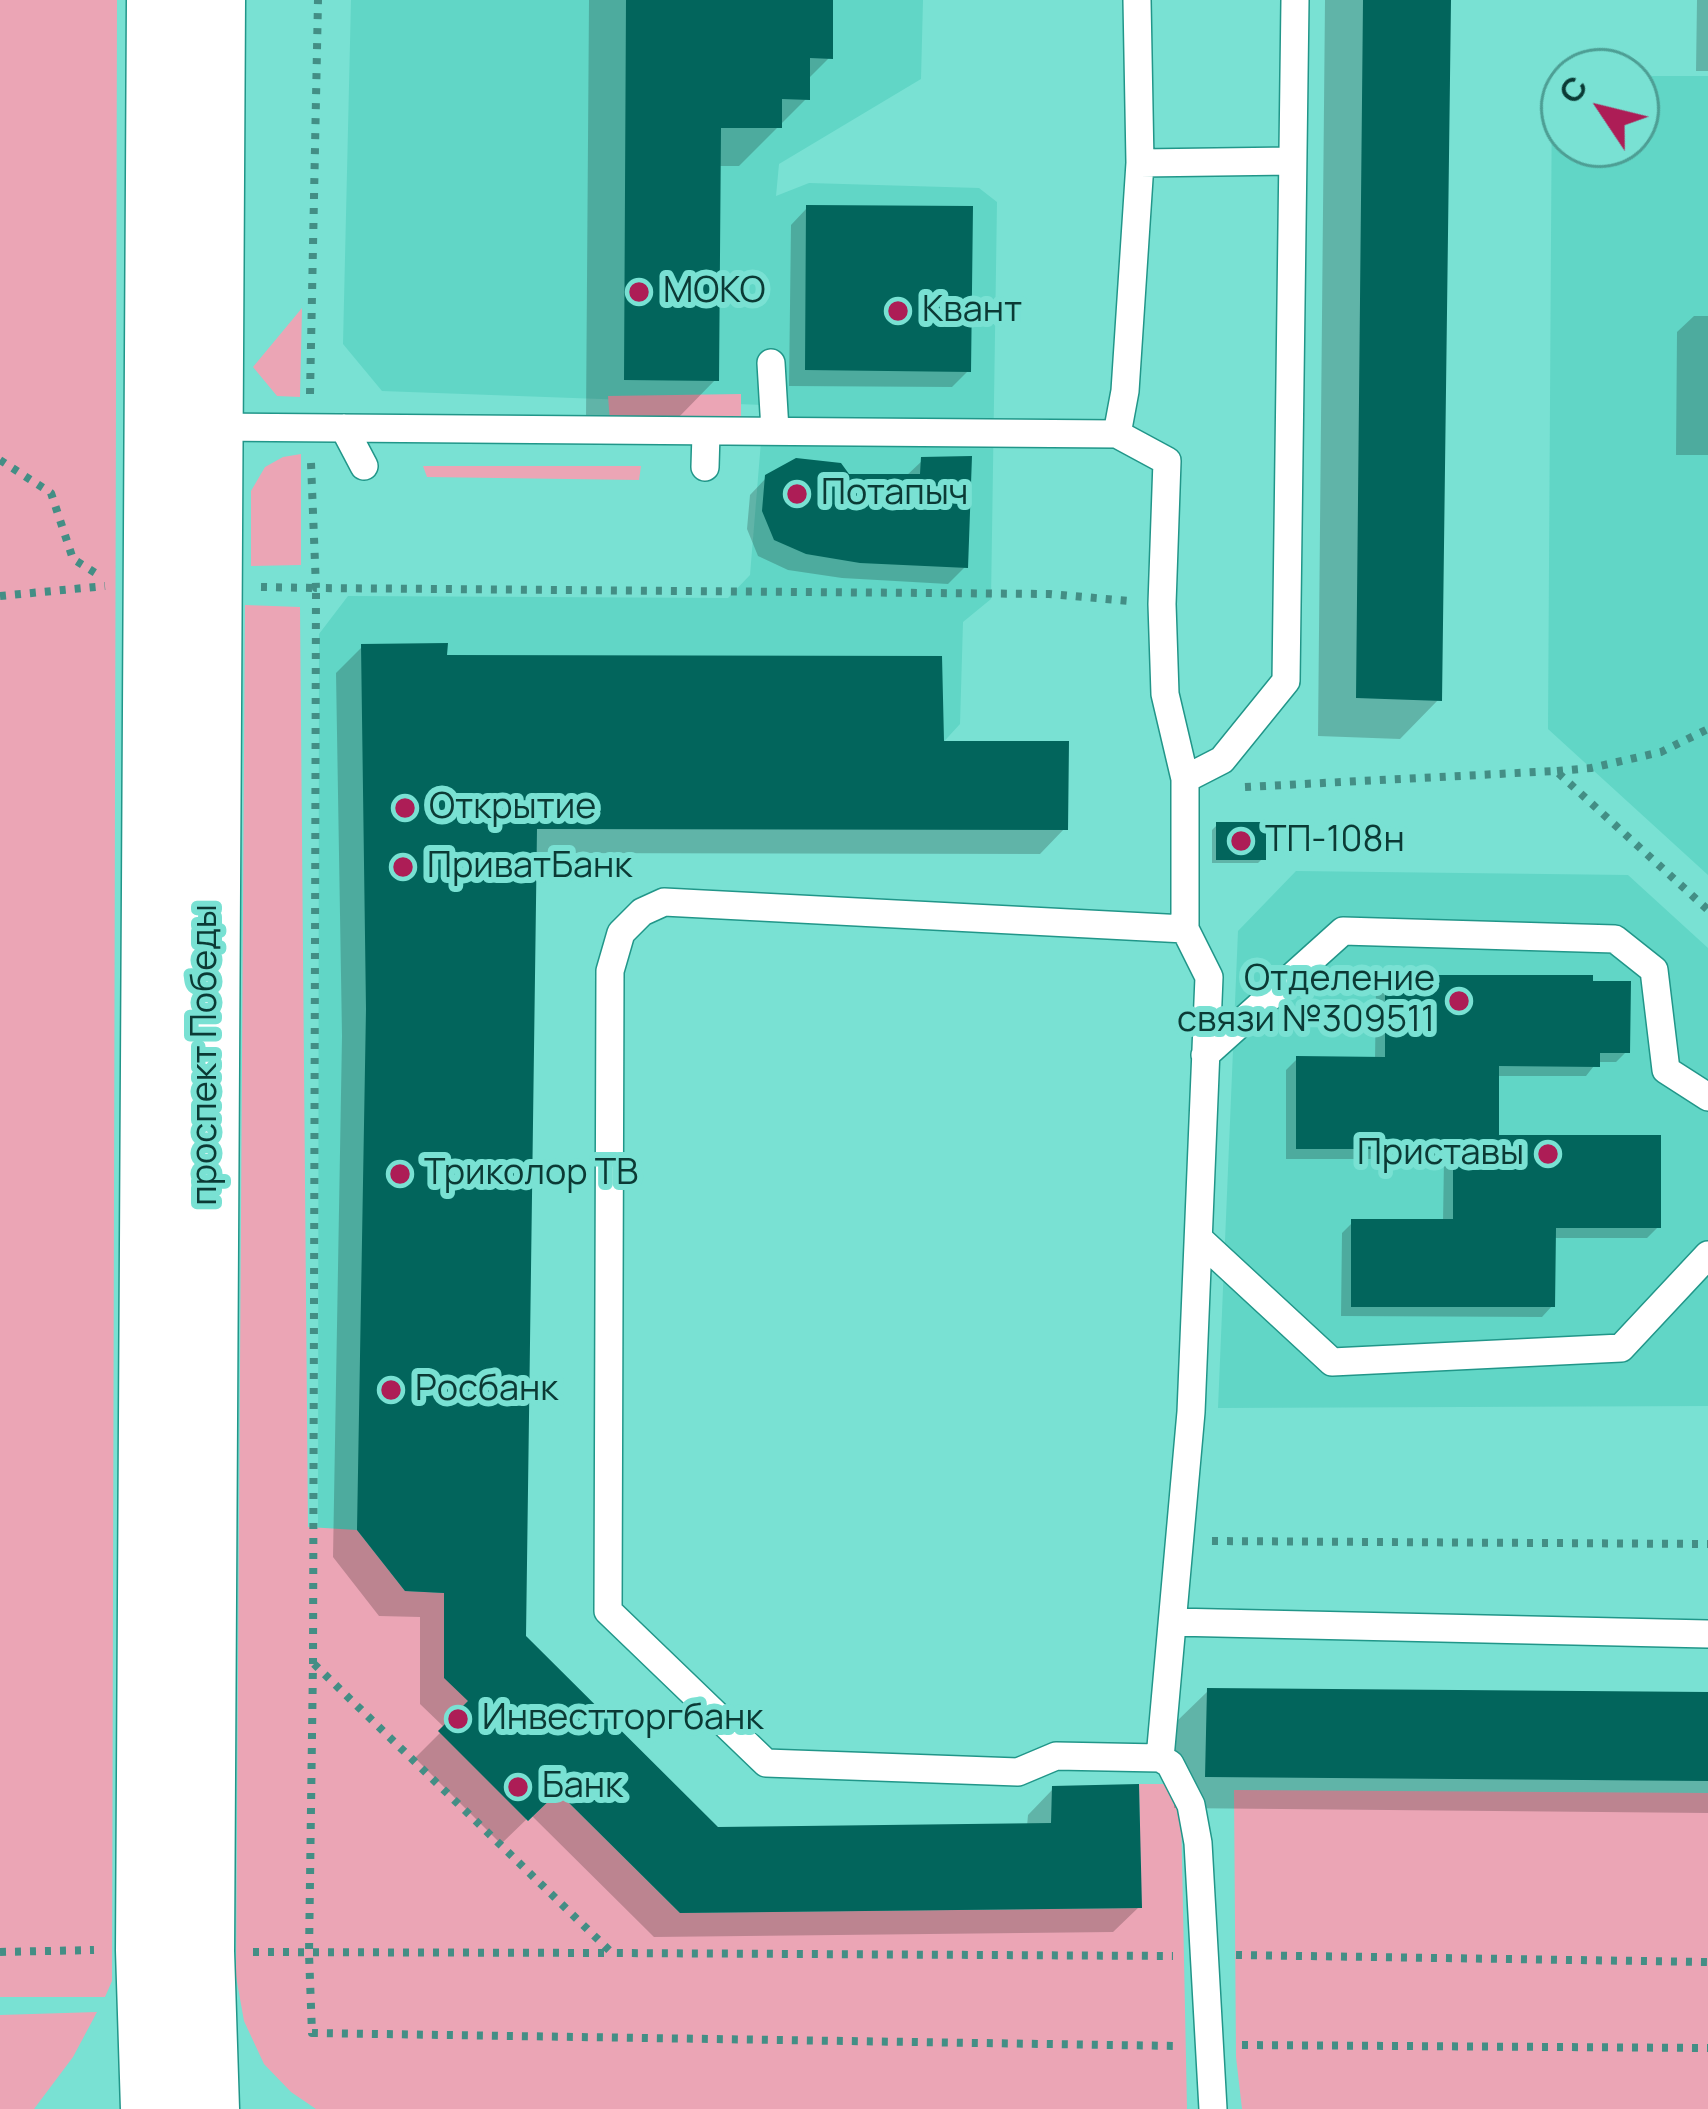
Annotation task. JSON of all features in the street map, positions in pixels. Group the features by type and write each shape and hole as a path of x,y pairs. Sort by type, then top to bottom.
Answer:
{"main road":[{"name":"проспект Победы","path":"154,2109 149,1950 160,0"},
{"name":"проспект Победы","path":"206,2109 201,1927 212,0"}],"lane":[{"path":"1117,434 1125,391 1140,163 1137,0"},
{"path":"1185,785 1222,760 1286,681 1295,0"},
{"path":"1140,163 1292,161"},
{"path":"771,363 775,430"},
{"path":"209,427 1117,434 1167,461 1162,604 1165,694 1185,785 1186,929 1209,977 1199,1239 1160,1758"},
{"path":"344,428 364,466"},
{"path":"705,467 706,433"},
{"path":"1186,929 664,902 641,912 621,934 610,971 608,1611 766,1763 1018,1772 1056,1756 1160,1758 1170,1764 1191,1805 1198,1843 1213,2109"},
{"path":"1205,1054 1343,932 1615,939 1654,970 1666,1070 1708,1097"},
{"path":"1199,1239 1332,1362 1621,1348 1708,1256"},
{"path":"1173,1622 1708,1634"}],"path":[{"path":"318,0 310,428 316,588 312,2033 1708,2048"},
{"path":"0,460 51,493 73,560 116,586 0,596"},
{"path":"208,586 1049,594 1162,604"},
{"path":"1185,785 1591,768 1660,752 1708,729"},
{"path":"1556,771 1708,910"},
{"path":"1179,1541 1708,1544"},
{"path":"313,1663 613,1953"},
{"path":"309,1954 654,1953"}],"shaded area":[{"path":"0,0 117,0 112,1981 105,1997 0,1997"},
{"path":"351,0 923,0 921,79 779,164 776,196 809,183 979,188 997,202 991,599 963,622 960,724 927,760 459,750 457,1583 406,1626 318,1549 319,634 348,596 728,598 750,575 764,405 382,391 343,344"},
{"path":"1660,76 1708,76 1708,875 1548,729 1551,168 1660,168"},
{"path":"302,308 300,397 277,396 253,367"},
{"path":"741,394 741,423 610,422 608,396"},
{"path":"301,454 301,565 251,566 251,491 265,467"},
{"path":"423,466 641,466 639,480 427,477"},
{"path":"245,605 300,607 308,1527 357,1530 405,1591 444,1593 468,1701 439,1731 528,1821 558,1792 680,1913 1141,1908 1139,1784 1166,1784 1181,1810 1187,2109 316,2109 264,2064 244,2021 236,1976"},
{"path":"1296,871 1628,875 1708,948 1708,1406 1218,1408 1238,931"},
{"path":"1234,1790 1708,1793 1708,2109 1242,2109 1236,2057"},
{"path":"97,2012 73,2057 34,2109 0,2109 0,2015"}],"building":[{"path":"626,0 833,0 833,59 810,58 810,100 782,99 782,128 721,128 719,381 624,380"},
{"path":"1363,0 1451,0 1442,701 1356,698"},
{"path":"806,205 973,206 971,372 805,370"},
{"path":"972,456 968,568 860,563 806,554 774,540 762,511 765,475 796,458 841,463 849,474 920,474 921,457"},
{"path":"448,643 447,655 942,656 944,741 1069,741 1068,830 537,829 526,1636 718,1827 1051,1823 1052,1786 1139,1784 1142,1908 680,1913 558,1792 528,1821 438,1731 468,1701 444,1678 444,1593 405,1591 357,1530 366,1009 361,644"},
{"name":"ТП-108н","path":"1216,822 1266,822 1266,860 1216,860"},
{"path":"1385,975 1593,975 1593,981 1631,981 1630,1053 1600,1053 1600,1067 1499,1066 1499,1135 1661,1135 1661,1228 1556,1228 1555,1307 1351,1307 1351,1219 1453,1219 1453,1149 1296,1149 1296,1056 1385,1057"},
{"path":"1207,1688 1708,1692 1708,1781 1205,1777"}],"place":[{"name":"МОКО","path":"639,292"},
{"name":"Квант","path":"898,311"},
{"name":"Потапыч","path":"797,494"},
{"name":"Открытие","path":"405,808"},
{"name":"ТП-108н","path":"1241,841"},
{"name":"ПриватБанк","path":"403,867"},
{"name":"Отделение связи №309511","path":"1459,1001"},
{"name":"Приставы","path":"1548,1154"},
{"name":"Триколор ТВ","path":"400,1174"},
{"name":"Росбанк","path":"391,1390"},
{"name":"Инвестторгбанк","path":"458,1719"},
{"name":"Банк","path":"518,1787"}]}
